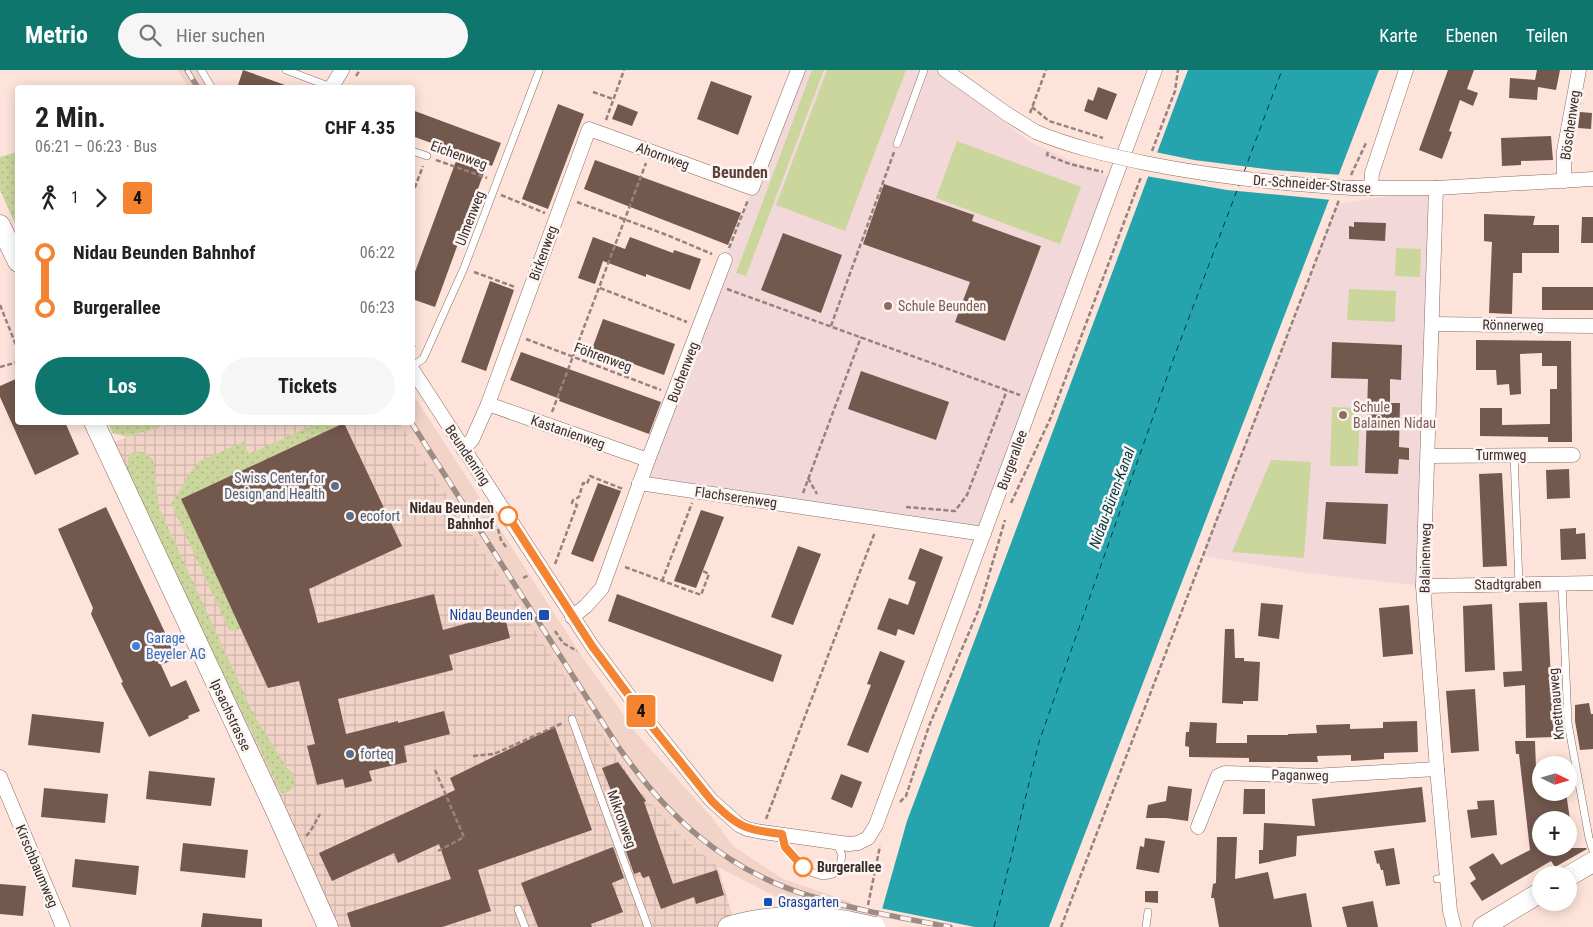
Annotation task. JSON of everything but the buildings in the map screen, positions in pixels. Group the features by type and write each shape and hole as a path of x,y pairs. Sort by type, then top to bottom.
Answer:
{"main road":[{"path":"0,225 15,256"},
{"name":"Ipsachstrasse","path":"95,425 328,927"},
{"path":"1577,871 1593,862"},
{"path":"1483,927 1532,897"},
{"path":"728,927 751,921 822,918 875,927"}],"street":[{"path":"332,85 342,70"},
{"path":"752,188 798,70"},
{"name":"Dr.-Schneider-Strasse","path":"945,70 1006,114 1036,132 1071,146 1188,172 1278,183 1370,188 1436,188 1593,180"},
{"name":"Burgerallee","path":"858,843 868,838 876,825 1155,70"},
{"path":"1370,188 1372,173 1406,70"},
{"name":"Böschenweg","path":"1564,181 1564,151 1578,70"},
{"name":"Birkenweg","path":"463,449 472,440 488,404 590,130 602,133"},
{"name":"Ahornweg","path":"602,133 752,188"},
{"name":"Balainenweg","path":"1436,188 1423,586 1437,769 1442,878 1454,927"},
{"name":"Buchenweg","path":"637,488 725,260"},
{"name":"Rönnerweg","path":"1432,324 1593,326"},
{"name":"Beundenring","path":"415,373 463,449 478,468 572,618 650,724 711,800 739,825 747,828 762,832 836,842 858,843"},
{"name":"Kastanienweg","path":"488,404 648,460"},
{"name":"Turmweg","path":"1428,456 1573,455"},
{"path":"572,618 602,588 637,488"},
{"name":"Flachserenweg","path":"637,488 696,491 984,534"},
{"name":"Stadtgraben","path":"1423,586 1593,583"},
{"name":"Paganweg","path":"1198,828 1218,776 1225,773 1312,776 1437,769"},
{"name":"Kirschbaumweg","path":"0,777 63,927"}],"lane":[{"path":"201,70 210,85"},
{"path":"286,70 326,85"},
{"path":"897,144 924,70"},
{"name":"Ulmenweg","path":"415,366 423,359 464,268 539,71"},
{"name":"Eichenweg","path":"415,152 427,156"},
{"path":"1514,455 1519,584"},
{"name":"Knettnauweg","path":"1562,584 1568,724 1593,851"},
{"name":"Mikronweg","path":"572,719 648,927"},
{"path":"782,834 785,847 803,867 823,876 833,874 840,866 842,855 836,842"},
{"path":"518,909 525,927"},
{"path":"1146,927 1148,912"}],"path":[{"path":"602,133 624,70"},
{"path":"1046,70 1032,107 1049,121 1128,145"},
{"path":"1148,159 1175,91 1178,70"},
{"path":"593,92 613,99"},
{"path":"1061,927 1194,575 1369,135"},
{"path":"830,326 897,144"},
{"path":"548,424 650,152"},
{"path":"1047,155 1070,164 1116,176"},
{"path":"415,187 427,156"},
{"name":"Eichenweg","path":"427,156 496,182"},
{"path":"895,808 906,796 929,726 979,609 1008,511 1051,417 1141,177"},
{"path":"576,202 725,260 752,188"},
{"path":"493,192 557,217"},
{"path":"464,268 529,293"},
{"path":"716,284 1034,400"},
{"path":"600,288 700,328"},
{"path":"0,305 15,342"},
{"path":"798,506 861,338"},
{"name":"Föhrenweg","path":"524,339 674,394"},
{"path":"0,367 15,363"},
{"path":"897,506 954,511 967,495 1006,390"},
{"path":"555,564 577,505 572,503 573,500 579,497 583,483 587,484 590,476 637,488"},
{"path":"808,478 816,494 823,497"},
{"path":"662,581 696,491"},
{"path":"762,832 880,519"},
{"path":"499,523 497,526 501,540 506,547 504,548"},
{"path":"616,564 701,595 709,574 703,571"},
{"path":"555,630 563,643 582,652"},
{"path":"474,756 494,754 572,719"},
{"path":"435,770 464,837 438,851"},
{"path":"291,844 304,838 310,832 320,814"},
{"path":"868,906 881,839 876,825"}],"shaded area":[{"path":"177,70 201,70 211,85 187,85"},
{"name":"Schule Beunden","path":"798,70 938,70 1028,141 1115,180 984,534 639,483"},
{"name":"Schule Balainen Nidau","path":"1436,188 1423,586 1309,573 1202,556 1337,204"},
{"path":"415,397 583,658 637,734 713,819 733,846 783,879 851,902 849,912 775,896 718,867 676,831 637,787 401,425 415,425"},
{"path":"166,425 401,425 637,787 676,831 718,867 735,924 728,927 328,927 105,446"}],"green space":[{"path":"812,70 824,70 746,276 736,273"},
{"path":"827,70 906,70 845,231 776,205"},
{"path":"957,141 1081,187 1060,244 936,198"},
{"path":"15,153 15,224 0,190 0,157"},
{"path":"1396,248 1421,249 1420,277 1395,276"},
{"path":"1349,289 1396,291 1395,322 1347,320"},
{"path":"1332,407 1360,408 1358,466 1330,466"},
{"path":"109,425 166,425 127,437 113,433"},
{"path":"314,425 341,425 181,499 241,629 231,631 172,503 192,470 200,461 243,442 249,454"},
{"path":"138,451 146,453 153,460 159,508 254,715 287,768 293,774 295,783 288,792 281,793 251,729 227,685 127,472 129,456"},
{"path":"1271,460 1311,462 1304,558 1232,552"}],"water":[{"name":"Nidau-Büren-Kanal","path":"1188,70 1379,70 1049,927 877,927 907,821"}],"pier":[{"path":"1155,152 1194,160 1274,170 1342,175 1332,200 1227,190 1146,176"},
{"path":"880,908 975,927 874,927"}],"ferry route":[{"path":"1244,172 1282,70"},
{"path":"994,927 1039,742 1173,360 1239,185"}],"railway":[{"path":"187,70 196,85"},
{"path":"413,425 617,745 636,771 677,817 724,856 779,885 844,905 950,927"}],"bus line":[{"name":"4","path":"508,516 572,618 592,646 650,724 711,800 739,825 762,832 782,834 785,847 803,867"}],"place":[{"name":"Schule Beunden","path":"888,306"},
{"name":"Schule Balainen Nidau","path":"1343,415"},
{"name":"Swiss Center for Design and Health","path":"335,486"},
{"name":"ecofort","path":"350,516"},
{"name":"Nidau Beunden Bahnhof","path":"508,516"},
{"name":"Nidau Beunden","path":"544,615"},
{"name":"Garage Beyeler AG","path":"136,646"},
{"name":"forteq","path":"350,754"},
{"name":"Burgerallee","path":"803,867"},
{"name":"Grasgarten","path":"768,902"}],"district":[{"name":"Beunden","path":"740,172"}]}
